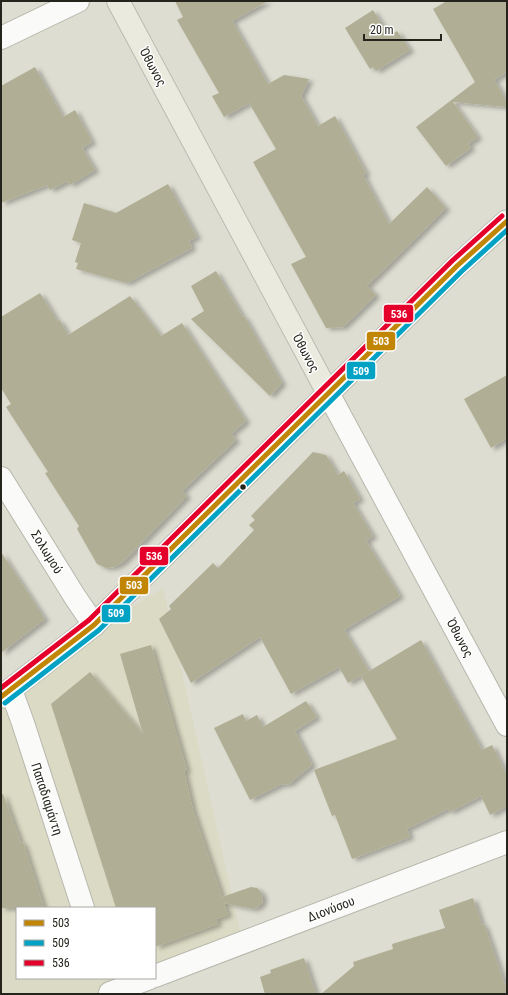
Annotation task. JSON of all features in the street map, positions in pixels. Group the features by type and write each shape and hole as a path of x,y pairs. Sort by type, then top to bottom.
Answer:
{"main road":[{"name":"Όθωνος","path":"118,1 328,392"},
{"path":"6,693 94,625 328,392 457,266 507,221"}],"street":[{"path":"1,38 78,1"},
{"name":"Όθωνος","path":"328,392 507,725"},
{"name":"Σολωμού","path":"1,478 74,597 94,625"},
{"name":"Παπαδιαμάντη","path":"6,693 23,723 83,907"},
{"name":"Διονύσου","path":"156,976 507,842"},
{"path":"108,988 146,979"}],"shaded area":[{"path":"163,588 240,931 156,966 156,907 16,907 16,979 130,979 136,994 1,994 1,687"}],"building":[{"path":"175,1 268,1 232,21 268,84 284,75 309,79 301,96 318,126 335,116 366,173 363,175 389,224 427,187 446,208 367,286 376,295 343,327 326,328 291,264 306,257 253,162 276,149 249,103 224,117 212,96 219,93 177,20 183,17"},
{"path":"447,1 507,1 507,72 494,80 507,102 507,107 453,102 478,137 468,144 471,148 446,166 416,127 475,82 433,9"},
{"path":"373,10 389,36 397,31 410,50 376,71 373,67 370,69 345,28"},
{"path":"35,67 63,117 75,110 92,142 82,148 95,170 70,185 68,181 50,190 47,185 1,203 1,86"},
{"path":"168,184 197,237 189,241 192,248 127,283 76,269 78,263 75,262 81,243 72,240 84,203 116,213"},
{"path":"216,271 243,317 244,316 282,383 270,396 191,319 204,311 191,286"},
{"path":"40,293 58,322 59,319 68,335 130,296 161,336 182,323 246,421 231,434 236,440 182,491 187,496 122,563 114,567 106,568 97,564 77,529 79,526 45,473 48,472 6,407 11,404 1,388 1,317"},
{"path":"507,375 507,438 491,448 464,399"},
{"path":"313,452 326,455 338,475 344,471 360,499 353,503 373,536 366,541 400,596 344,630 369,671 348,683 339,667 291,694 260,637 191,683 159,619 171,609 169,606 213,563 218,568 254,530 249,525 255,520 251,516"},
{"path":"1,552 45,619 1,653"},
{"path":"421,640 482,750 492,745 507,776 507,806 490,815 481,796 450,812 448,809 407,829 410,837 352,859 335,815 332,816 314,770 397,739 361,676"},
{"path":"151,645 187,771 184,771 193,810 222,897 251,887 257,888 263,897 262,903 253,909 224,903 228,915 216,919 218,924 156,947 156,907 116,907 51,704 90,672 143,734 120,654"},
{"path":"306,701 317,717 295,731 312,765 289,784 280,785 250,800 214,728 243,714 246,721 257,715 263,727"},
{"path":"3,794 21,843 23,842 44,907 1,908 1,795"},
{"path":"473,898 482,925 484,924 507,994 321,994 354,966 353,962 393,949 392,944 445,928 439,910"},
{"path":"304,958 316,994 265,994 260,977 271,973 270,970"}],"transit line":[{"name":"536","path":"1,688 89,620 452,261 502,216"},
{"name":"503","path":"1,697 94,625 457,266 507,221"},
{"name":"509","path":"5,703 99,630 462,271 507,230"}]}
